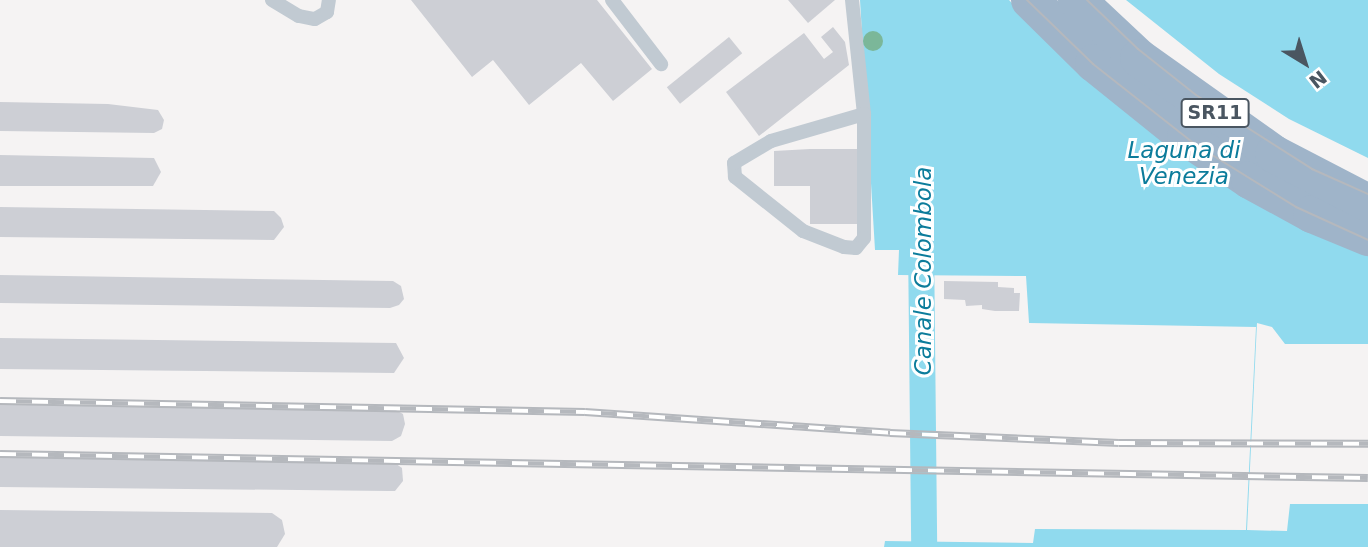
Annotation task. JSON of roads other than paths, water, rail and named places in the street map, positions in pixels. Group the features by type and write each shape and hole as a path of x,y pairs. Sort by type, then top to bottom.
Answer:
{"highway":[{"name":"SR11","path":"1030,0 1094,62 1186,137 1250,180 1312,214 1368,237"},
{"name":"SR11","path":"1077,0 1139,58 1274,154 1368,203"}],"lane":[{"path":"272,0 299,16 315,19 327,12 329,0"},
{"path":"612,0 661,64"},
{"path":"852,0 864,114 864,238 856,248 844,247 803,231 735,177 734,163 771,141 864,114"}],"water":[{"name":"Laguna di Venezia","path":"860,0 1368,0 1368,547 884,547 885,541 1033,543 1035,529 1246,530 1256,327 1029,323 1026,276 898,275 899,250 875,250"}],"waterway":[{"name":"Canale Colombola","path":"921,241 924,547"}],"tram line":[{"path":"1027,0 1093,64 1196,145 1296,207 1368,240"},
{"path":"1087,0 1138,49 1196,95 1312,169 1368,194"}],"railway":[{"path":"0,401 585,412 890,433 1119,443 1368,444"},
{"path":"0,454 1368,478"}]}
